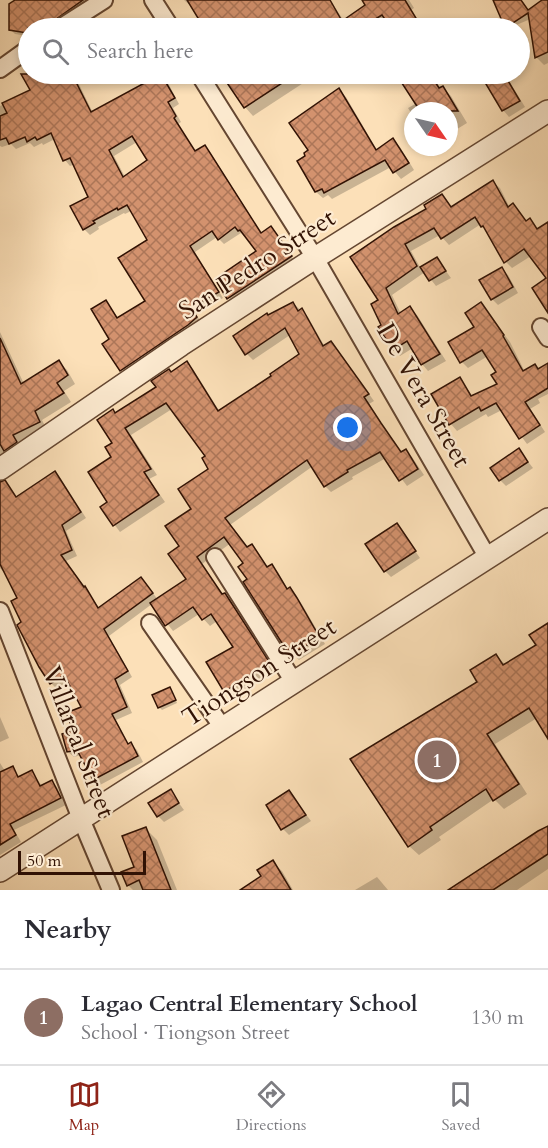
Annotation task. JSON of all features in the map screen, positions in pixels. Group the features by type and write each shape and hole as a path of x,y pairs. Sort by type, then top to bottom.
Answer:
{"street":[{"path":"76,18 104,0"},
{"path":"153,0 165,18"},
{"path":"0,69 14,52"},
{"name":"De Vera Street","path":"206,84 315,258 488,558"},
{"name":"San Pedro Street","path":"0,469 181,345 548,111"},
{"name":"Tiongson Street","path":"0,871 548,519"},
{"path":"214,557 294,682"},
{"name":"Villareal Street","path":"0,611 111,890"},
{"path":"150,623 223,728"}],"building":[{"path":"15,0 83,0 58,18 18,18 18,32 9,30 9,4"},
{"path":"187,0 330,0 340,18 198,18"},
{"path":"362,0 405,0 416,18 384,18 382,15 377,18 346,18 365,5"},
{"path":"493,0 521,0 528,10 542,0 548,0 548,52 535,58 528,13 520,18 501,18"},
{"path":"27,84 77,84 91,112 143,84 167,84 175,98 168,102 176,116 174,118 195,151 205,145 261,233 271,226 292,256 227,299 215,279 256,251 235,227 218,240 212,231 190,246 219,292 191,308 197,317 188,325 120,371 102,344 109,339 91,309 106,300 117,318 145,301 118,258 147,240 127,205 93,221 95,223 83,230 70,206 88,197 70,158 63,161 51,133 37,140 35,137 27,142 25,137 9,144 6,138 0,140 0,116 7,113 2,103 30,90","holes":["132,136 147,160 123,177 109,150"]},
{"path":"228,84 281,84 244,108"},
{"path":"402,84 436,84 439,88 443,86 453,102 414,102"},
{"path":"486,84 510,84 520,101 502,111"},
{"path":"339,88 376,150 393,138 409,163 393,173 385,160 324,193 322,189 315,192 297,161 305,156 304,153 308,150 289,123"},
{"path":"493,180 508,207 513,203 526,221 530,218 537,229 548,222 548,313 532,288 546,278 524,249 504,263 483,226 481,227 475,217 441,239 434,228 405,244 417,266 386,288 398,314 410,306 440,354 421,365 407,341 393,350 378,327 381,325 371,304 378,300 350,257 394,227 426,209 424,205 442,194 451,207"},
{"path":"437,257 446,271 429,281 420,267"},
{"path":"502,267 513,287 491,300 479,280"},
{"path":"293,302 298,311 302,308 323,346 331,341 369,394 364,397 381,423 401,452 406,449 418,469 399,481 380,452 347,470 348,472 324,487 307,460 225,518 247,547 252,544 267,567 272,564 287,589 290,587 320,638 291,654 289,650 287,651 243,582 247,579 238,567 243,563 224,537 197,557 222,594 225,593 270,663 224,692 206,662 233,647 211,614 202,620 193,607 165,626 150,603 186,579 168,554 179,546 165,526 191,509 178,489 208,469 202,458 205,456 166,403 125,428 151,469 144,472 159,495 113,526 100,507 107,502 88,472 111,457 105,447 112,443 97,420 113,409 115,413 156,387 151,381 169,369 171,372 187,361 218,411 271,376 270,374 299,354 285,328 245,355 233,336 267,313 268,315"},
{"path":"481,302 504,335 523,371 535,364 538,369 548,363 548,388 525,402 540,425 519,439 496,403 481,411 479,407 449,425 431,394 460,377 471,396 497,384 491,375 496,372 482,350 460,363 448,342 474,327 465,313"},
{"path":"0,338 21,384 59,360 68,375 57,383 64,393 35,411 40,422 13,435 17,442 4,451 0,444"},
{"path":"519,448 528,462 499,481 490,468"},
{"path":"55,471 81,512 62,525 72,550 61,555 85,586 98,608 141,577 153,593 104,629 128,671 115,679 127,707 112,714 128,744 131,742 138,756 93,780 77,750 67,752 62,734 73,730 66,713 81,707 64,675 50,684 39,667 17,625 21,622 11,601 17,598 0,564 0,482 5,480 16,497"},
{"path":"397,523 416,551 384,572 365,544"},
{"path":"548,623 548,739 529,708 487,734 519,784 493,801 486,789 430,827 432,830 408,847 350,759 477,682 470,670 496,654 503,665 536,645 529,635"},
{"path":"170,687 176,700 158,708 152,695"},
{"path":"13,766 18,777 32,770 40,786 52,780 61,798 10,824 16,835 0,845 0,772"},
{"path":"171,789 179,803 157,817 148,803"},
{"path":"289,790 306,815 281,830 266,805"},
{"path":"548,826 548,854 493,890 448,890 538,831"},
{"path":"146,827 171,890 143,890 139,880 127,886 121,872 134,867 122,836"},
{"path":"273,860 291,890 240,890 261,876 257,870"}],"place":[{"name":"Lagao Central Elementary School","path":"437,760"}]}
